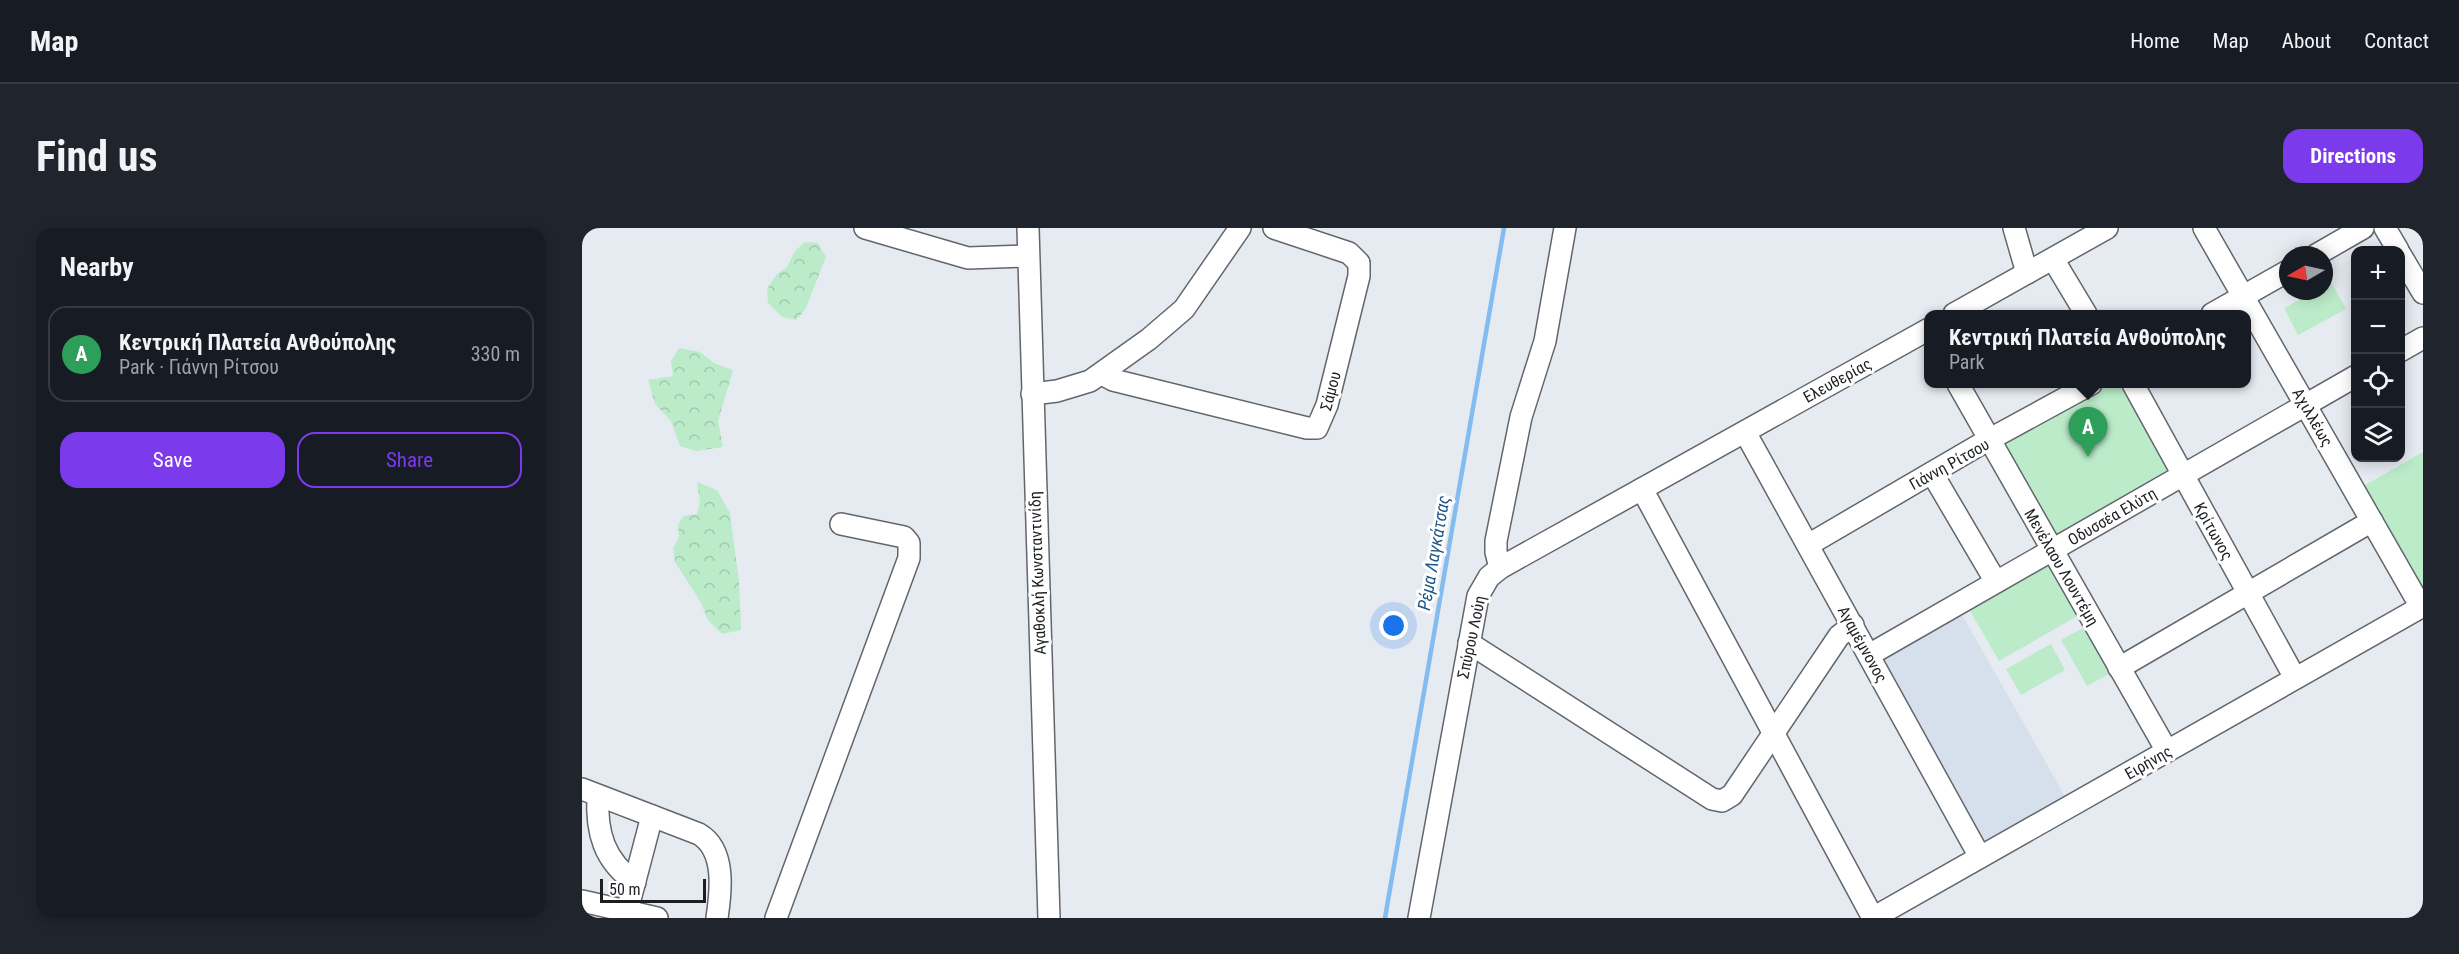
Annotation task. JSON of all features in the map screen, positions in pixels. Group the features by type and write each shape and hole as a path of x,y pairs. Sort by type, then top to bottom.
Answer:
{"street":[{"path":"865,228 968,258 1028,256"},
{"name":"Αγαθοκλή Κωνσταντινίδη","path":"1028,228 1049,918"},
{"path":"1032,394 1071,387 1102,374 1149,339 1184,309 1240,228"},
{"name":"Σάμου","path":"1102,374 1113,380 1307,428 1317,428 1327,405 1359,276 1359,263 1349,253 1274,228"},
{"path":"1500,568 1496,541 1521,417 1545,342 1564,228"},
{"path":"2014,228 2027,273"},
{"name":"Αχιλλέως","path":"2204,228 2422,606"},
{"path":"2332,246 2363,228"},
{"path":"2385,228 2396,246"},
{"path":"1963,310 2102,229"},
{"path":"2053,259 2083,310"},
{"path":"2405,262 2423,293"},
{"path":"2219,310 2279,276"},
{"name":"Ελευθερίας","path":"1745,432 1924,333"},
{"path":"2405,348 2423,338"},
{"name":"Οδυσσέα Ελύτη","path":"1869,655 2351,378"},
{"name":"Μενέλαου Λουντέμη","path":"1960,388 2166,751"},
{"name":"Γιάννη Ρίτσου","path":"1808,545 2084,388"},
{"name":"Κρίτωνος","path":"2135,388 2295,678"},
{"name":"Σπύρου Λούη","path":"1419,918 1469,643 1480,591 1489,577 1500,568 1745,432"},
{"name":"Αγαμέμνονoς","path":"1745,432 1980,857"},
{"path":"1932,473 1996,582"},
{"path":"1642,489 1873,918"},
{"path":"2119,668 2372,521"},
{"path":"776,918 909,558 909,543 904,537 841,524"},
{"name":"Ειρήνης","path":"1873,918 2422,606"},
{"path":"1469,643 1714,800 1725,800 1732,795 1839,636 1853,626"},
{"path":"590,792 699,834 710,843 716,858 720,882 717,918"},
{"path":"590,792 603,846 614,863 635,882"},
{"path":"627,911 652,816"},
{"path":"582,901 657,918"}],"shaded area":[{"path":"1961,613 2066,798 1983,844 1882,658"}],"green space":[{"path":"805,242 818,243 826,257 805,310 796,320 782,317 768,303 767,289 777,274 787,267 795,251"},
{"path":"2333,286 2346,309 2298,335 2284,308 2299,300 2333,300"},
{"path":"679,348 700,352 714,363 733,370 718,421 723,447 696,451 680,446 671,421 655,404 648,380 673,376 671,361"},
{"path":"2100,388 2128,388 2175,469 2055,538 2001,445"},
{"path":"2423,452 2423,594 2360,488"},
{"path":"697,482 717,490 730,513 739,582 741,630 722,634 708,620 700,601 675,562 673,548 679,537 678,525 683,516 697,514 700,502"},
{"path":"2052,561 2081,614 1999,661 1969,609"},
{"path":"2085,627 2111,673 2087,686 2061,640"},
{"path":"2051,644 2065,670 2021,695 2006,669"}],"waterway":[{"name":"Ρέμα Λαγκάτσας","path":"1385,918 1504,228"}],"place":[{"name":"Κεντρική Πλατεία Ανθούπολης","path":"2088,457"}]}
